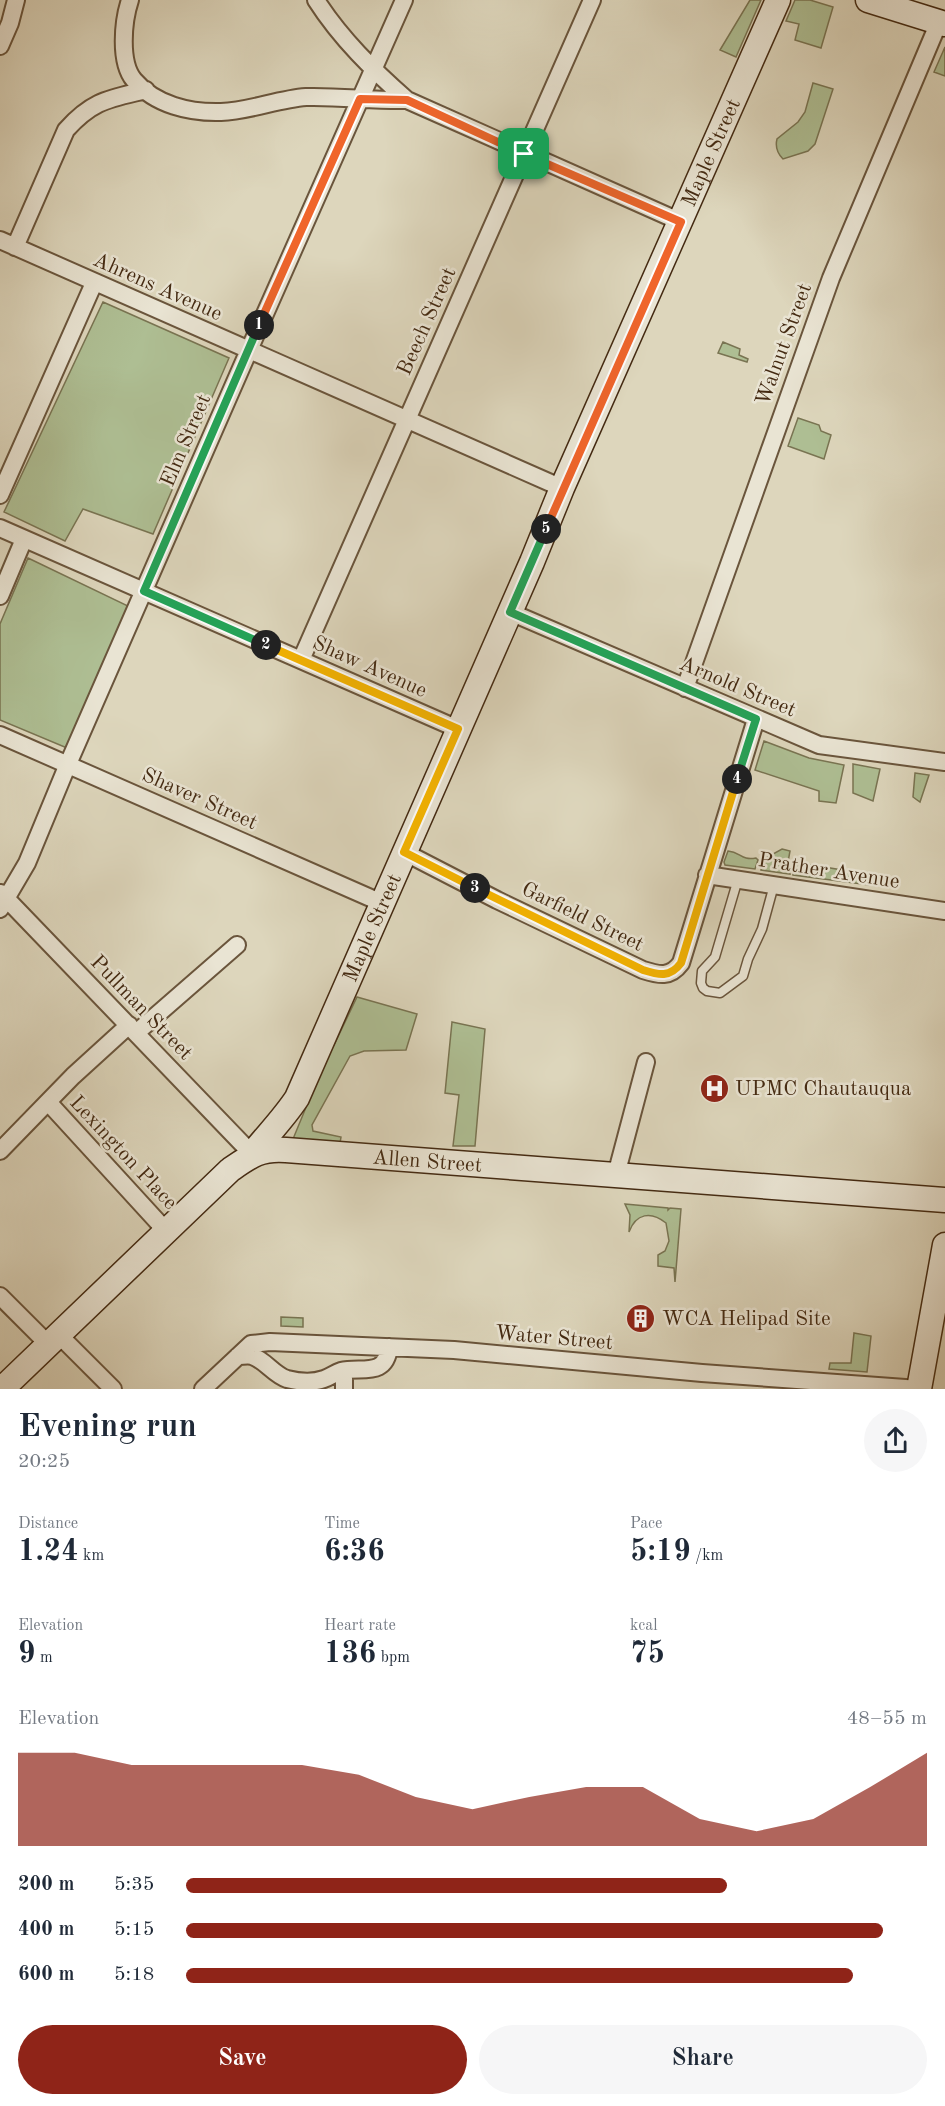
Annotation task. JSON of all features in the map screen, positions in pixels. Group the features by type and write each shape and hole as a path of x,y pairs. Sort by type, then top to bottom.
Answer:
{"street":[{"path":"0,46 10,23 16,0"},
{"path":"130,0 124,33 128,68 133,79 174,107 204,112 224,112 305,97 407,100"},
{"path":"316,0 326,16 373,70 407,100 681,222"},
{"name":"Elm Street","path":"2,900 27,863 68,764 404,0"},
{"name":"Beech Street","path":"301,660 592,0"},
{"name":"Maple Street","path":"252,1154 297,1098 458,729 516,615 562,488 778,0"},
{"path":"868,0 942,23"},
{"name":"Walnut Street","path":"685,688 831,278 942,23"},
{"path":"8,244 66,130 78,116 107,99 146,90"},
{"name":"Ahrens Avenue","path":"8,244 562,488"},
{"path":"0,495 94,283"},
{"name":"Shaw Avenue","path":"0,528 458,729"},
{"path":"0,596 24,539"},
{"name":"Arnold Street","path":"516,615 819,745 945,762"},
{"path":"707,875 756,719"},
{"name":"Shaver Street","path":"0,735 382,903"},
{"name":"Garfield Street","path":"404,852 643,970 663,975 672,973 681,963 707,875"},
{"name":"Prather Avenue","path":"707,875 945,911"},
{"name":"Pullman Street","path":"2,900 133,1029 252,1154"},
{"path":"0,1151 48,1102 133,1029 237,945"},
{"path":"616,1175 646,1062"},
{"name":"Lexington Place","path":"48,1102 167,1232"},
{"name":"Allen Street","path":"2,1389 230,1170 252,1154 279,1150 945,1200"},
{"path":"919,1389 938,1327 945,1245"},
{"path":"0,1296 113,1389"},
{"name":"Water Street","path":"203,1389 251,1344 258,1342 454,1350 702,1373 919,1389"},
{"path":"238,1356 254,1356 286,1383 324,1379 344,1371 377,1368 386,1358 389,1347"},
{"path":"344,1371 344,1389"}],"lane":[{"path":"738,879 715,957 702,971 703,988 712,993 720,993 743,976 762,929 774,885"}],"green space":[{"path":"750,0 761,0 736,57 720,50"},
{"path":"795,0 810,0 833,7 821,48 795,40 799,24 786,21"},
{"path":"945,47 945,76 934,72"},
{"path":"813,83 833,89 815,144 808,151 783,159 777,150 777,139 798,122 805,112"},
{"path":"103,302 229,358 153,534 83,509 65,541 4,512"},
{"path":"723,342 740,349 739,355 748,359 747,362 718,353"},
{"path":"798,418 819,425 821,431 831,435 824,459 788,446"},
{"path":"28,558 128,606 67,748 0,720 0,624"},
{"path":"764,741 809,758 844,765 836,803 819,801 819,791 755,770"},
{"path":"853,764 880,769 873,801 853,793"},
{"path":"915,773 929,775 920,802 913,797"},
{"path":"782,849 790,851 788,862 790,874 761,870 762,860"},
{"path":"728,851 747,858 756,858 758,860 755,869 725,865"},
{"path":"793,862 867,874 868,879 877,883 877,886 793,875"},
{"path":"357,997 417,1014 406,1050 364,1051 350,1056 312,1125 313,1131 341,1137 340,1143 293,1139 330,1049"},
{"path":"452,1022 485,1029 475,1146 453,1146 459,1095 445,1093"},
{"path":"625,1204 668,1208 668,1210 670,1208 681,1209 675,1282 674,1268 658,1266 658,1255 665,1251 669,1241 666,1223 655,1217 644,1216 636,1221 629,1232 630,1215"},
{"path":"281,1317 303,1318 303,1327 281,1326"},
{"path":"854,1333 871,1336 867,1372 829,1369 830,1363 851,1363"}],"place":[{"name":"UPMC Chautauqua","path":"714,1088"},
{"name":"WCA Helipad Site","path":"641,1318"}],"route":[{"path":"360,99 407,100 524,154 681,222 562,488 510,612 756,719 681,963 672,973 663,975 643,970 497,900 404,852 458,729 144,591 360,99"}]}
